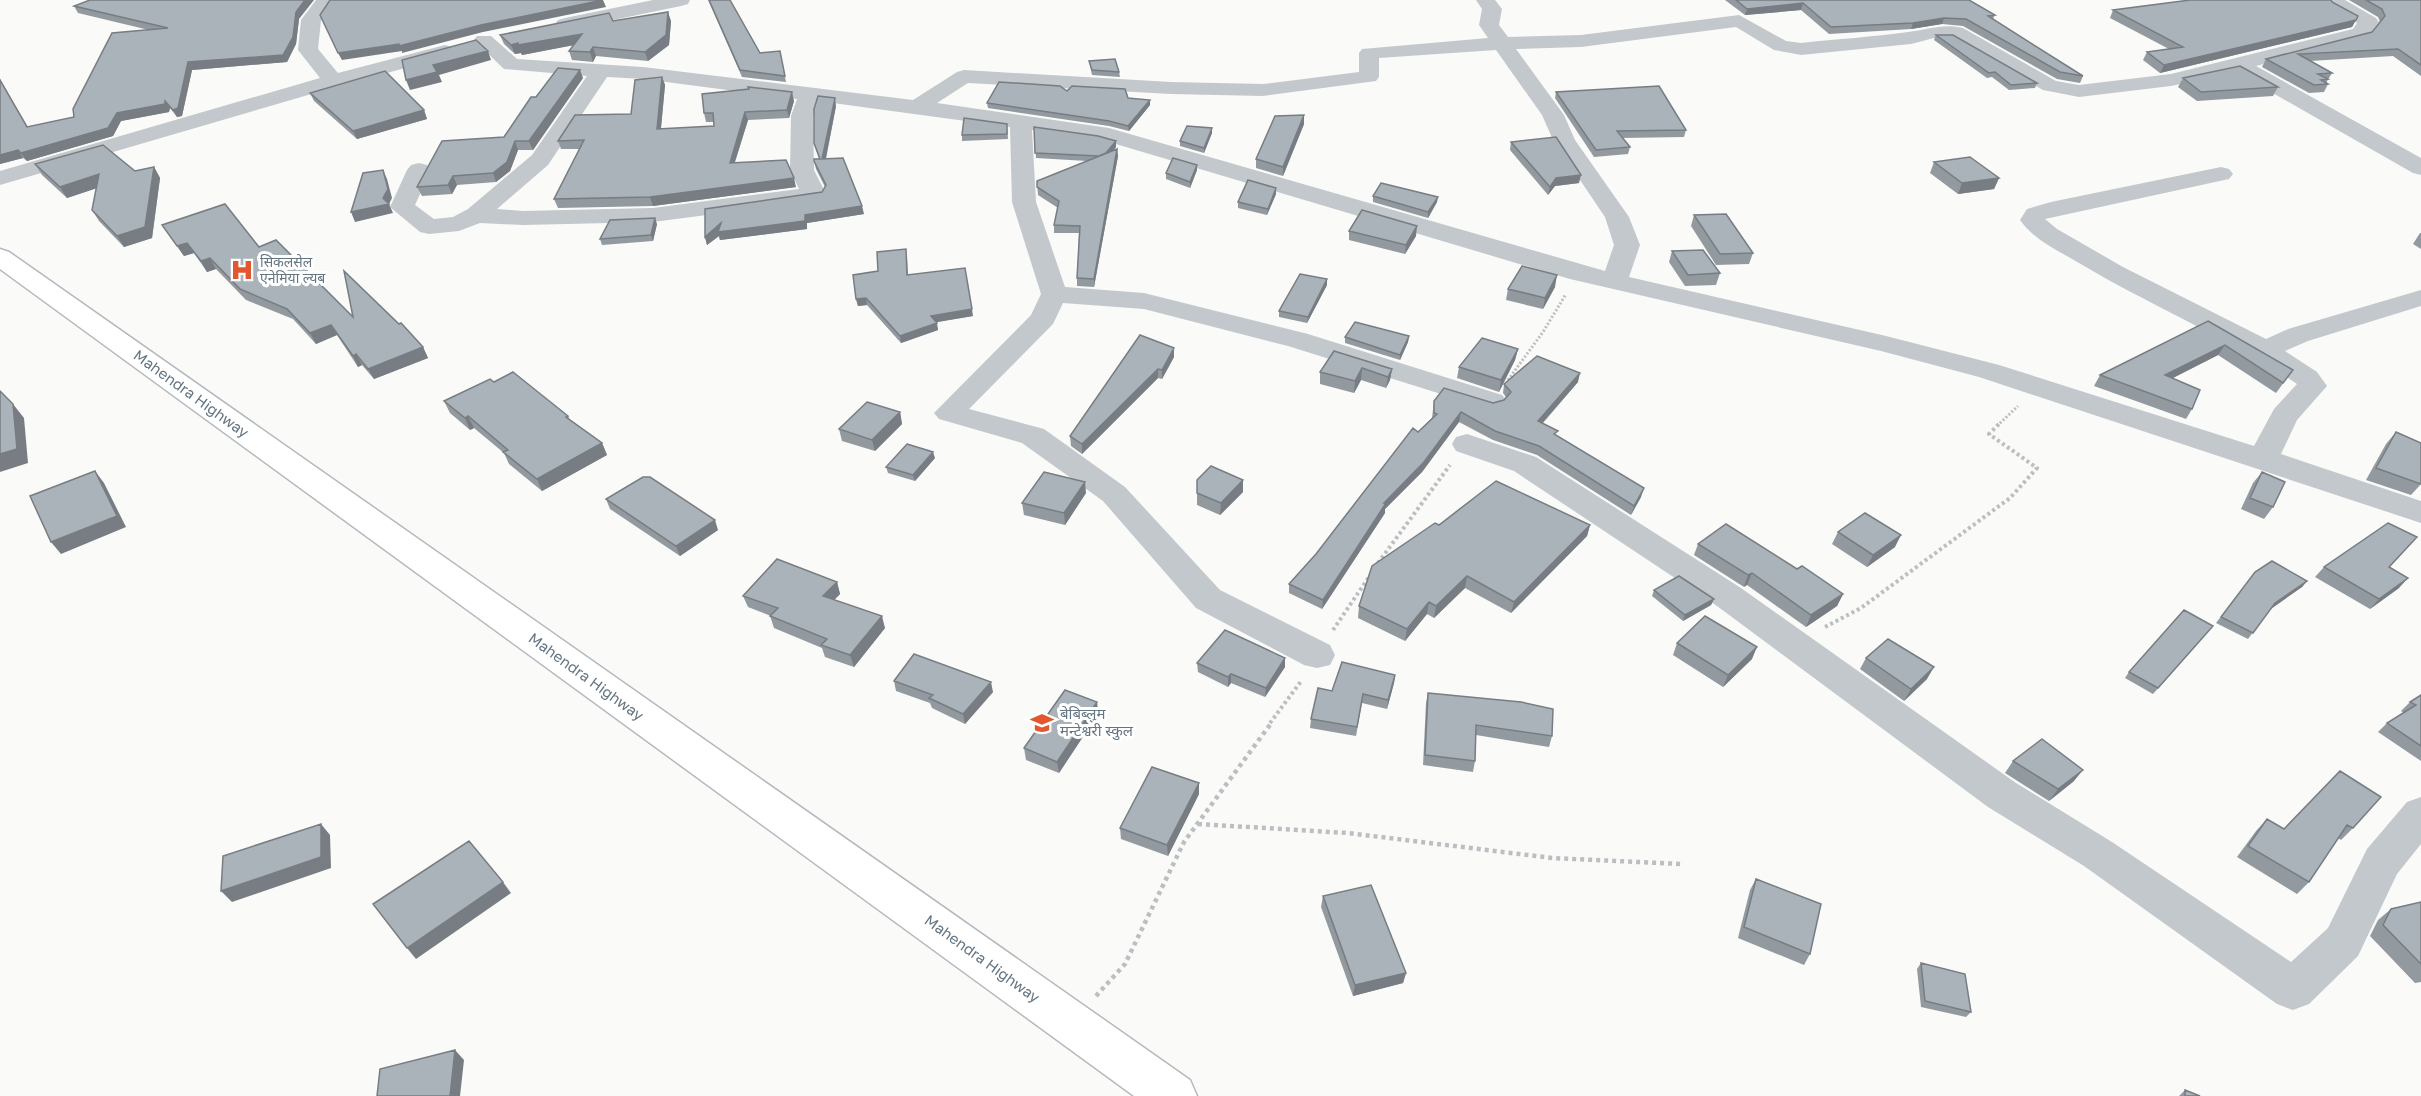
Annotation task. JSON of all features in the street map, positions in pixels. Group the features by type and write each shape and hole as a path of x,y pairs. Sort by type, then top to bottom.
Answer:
{"highway":[{"name":"Mahendra Highway","path":"0,257 1173,1096"}],"street":[{"path":"326,0 311,20 308,50 333,81"},
{"path":"541,29 681,0"},
{"path":"1485,0 1492,9 1489,25 1554,116 1564,140 1617,217 1627,245 1615,281"},
{"path":"917,107 964,76 1172,88 1263,90 1369,76 1369,52 1581,41 1700,17 1739,21 1781,46 1801,49 1911,38 1933,32 1956,32 2050,86 2079,91 2171,80 2239,65 2284,51 2360,33 2368,22 2336,3 2336,0"},
{"path":"0,178 333,81 495,38 511,65 643,73 917,107 1101,133 1579,273 1886,344 1989,371 2421,512"},
{"path":"2239,65 2421,168"},
{"path":"418,170 402,207 429,227 459,225 475,215 540,160 601,70"},
{"path":"475,215 523,218 653,215 814,194 802,170 802,116 810,93"},
{"path":"1021,122 1024,202 1054,294 1043,318 949,413 1033,436 1114,494 1208,600 1317,655"},
{"path":"2221,174 2050,209 2036,214 2032,220 2048,234 2114,273 2265,350 2307,378 2313,386 2284,416 2263,459"},
{"path":"1054,294 1144,302 1298,340 1492,401"},
{"path":"2265,350 2298,335 2421,298"},
{"path":"1467,444 1525,464 1729,597 2002,795 2098,854 2293,989 2343,942 2382,862 2421,813"}],"path":[{"path":"1794,644 1861,608 2010,498 2037,468 1989,434 2038,386"},
{"path":"1198,824 1348,833 1552,858 1681,864"}],"building":[{"path":"90,0 305,0 296,12 293,37 283,55 188,62 178,108 173,110 165,101 165,104 117,113 108,128 21,153 18,150 0,155 0,80 27,127 74,117 73,109 112,33 168,28 74,6"},
{"path":"330,0 603,0 481,25 399,46 399,44 338,53 320,15"},
{"path":"709,0 730,0 760,53 780,51 785,76 740,70"},
{"path":"1736,0 1969,0 1995,15 1988,16 2083,76 2060,72 1966,19 1944,18 1913,23 1831,27 1803,3 1747,9"},
{"path":"2190,0 2331,0 2358,16 2356,20 2164,65 2147,52 2183,47 2113,10"},
{"path":"2366,0 2421,0 2421,65 2398,49 2298,54 2332,73 2318,74 2328,79 2321,80 2328,84 2314,85 2266,59 2372,32 2385,16 2382,9"},
{"path":"668,12 666,35 645,52 593,47 590,52 569,51 582,34 518,45 518,43 511,45 500,35 609,13 613,21"},
{"path":"1936,35 1953,35 2037,83 2011,85 1995,72 1989,73"},
{"path":"476,40 488,51 433,65 437,72 406,80 402,60"},
{"path":"1115,59 1119,72 1092,70 1089,61"},
{"path":"2240,66 2278,87 2201,92 2183,78"},
{"path":"558,68 580,70 529,141 515,141 507,162 493,173 453,176 448,185 417,187 442,141 504,137 531,97 536,97"},
{"path":"385,71 424,110 353,131 310,93"},
{"path":"662,77 657,129 714,126 713,113 704,113 702,94 749,89 748,87 792,92 787,110 745,112 730,163 786,160 794,178 650,197 554,199 584,140 558,141 575,115 631,114 635,80"},
{"path":"999,82 1060,86 1067,91 1072,86 1125,89 1128,98 1150,100 1128,126 1109,121 987,103"},
{"path":"1659,86 1686,130 1617,131 1630,147 1596,150 1556,92"},
{"path":"818,96 835,98 822,159 843,158 862,206 805,215 805,221 718,232 721,223 705,237 705,209 822,192 826,185 814,161 814,159 820,159 814,143 814,109"},
{"path":"1304,115 1283,167 1256,159 1275,116"},
{"path":"964,118 1007,124 1007,134 962,135"},
{"path":"1187,126 1212,128 1204,148 1180,141"},
{"path":"1034,127 1098,136 1116,141 1106,153 1099,156 1035,153"},
{"path":"1556,137 1581,175 1556,178 1550,187 1511,142"},
{"path":"103,145 135,171 154,167 145,227 117,236 92,210 99,174 60,187 35,164"},
{"path":"1117,149 1094,279 1077,278 1080,226 1054,225 1059,201 1037,187 1037,181"},
{"path":"1970,157 1999,178 1962,183 1934,162"},
{"path":"1173,158 1197,165 1190,182 1166,173"},
{"path":"383,170 388,189 383,198 389,204 351,212 363,173"},
{"path":"1248,180 1276,188 1268,209 1238,202"},
{"path":"1381,183 1438,197 1428,212 1373,196"},
{"path":"225,204 259,247 276,240 353,317 344,271 399,324 401,323 423,347 368,369 356,354 353,356 331,325 310,333 287,309 240,289 210,258 201,261 187,243 177,246 162,225"},
{"path":"1362,210 1417,226 1406,245 1349,231"},
{"path":"1726,214 1753,253 1720,254 1694,215"},
{"path":"655,218 651,235 600,239 610,220"},
{"path":"906,249 907,275 965,268 972,309 931,316 937,323 900,336 866,298 856,299 853,275 878,271 877,252"},
{"path":"1703,250 1720,273 1688,275 1672,251"},
{"path":"1522,266 1557,275 1545,298 1508,289"},
{"path":"1300,274 1327,279 1308,317 1279,311"},
{"path":"2208,321 2293,370 2283,383 2225,345 2165,375 2200,390 2192,409 2100,375"},
{"path":"1355,322 1409,336 1400,355 1345,337"},
{"path":"1140,335 1174,348 1162,370 1158,369 1082,444 1070,436"},
{"path":"1482,338 1518,349 1501,380 1459,367"},
{"path":"1334,351 1392,369 1388,377 1362,368 1355,381 1320,372"},
{"path":"1537,356 1580,373 1538,421 1558,431 1554,434 1644,488 1634,506 1539,446 1495,431 1461,412 1424,462 1384,503 1386,503 1323,600 1289,584 1316,554 1413,428 1418,432 1437,414 1434,413 1434,401 1444,388 1493,403 1504,400 1511,392 1504,384"},
{"path":"513,372 568,416 566,417 602,443 537,479 503,452 508,450 468,416 465,418 444,401 490,379 494,382"},
{"path":"0,391 13,404 17,449 0,454"},
{"path":"867,402 900,412 872,440 839,429"},
{"path":"2396,432 2421,443 2421,484 2376,468"},
{"path":"907,444 933,452 913,475 886,467"},
{"path":"1211,466 1243,480 1221,503 1197,493 1197,480"},
{"path":"95,471 117,516 51,542 30,496"},
{"path":"1044,472 1085,482 1064,513 1022,503"},
{"path":"2262,472 2285,482 2273,507 2250,498"},
{"path":"643,477 650,477 715,520 676,546 606,499"},
{"path":"1496,481 1590,525 1514,602 1467,576 1436,606 1429,602 1407,629 1359,606 1372,566 1435,523 1439,525"},
{"path":"1865,513 1901,535 1873,555 1838,532"},
{"path":"2388,523 2417,537 2389,567 2408,578 2379,599 2324,567"},
{"path":"1726,524 1797,569 1802,566 1843,594 1811,615 1752,573 1748,575 1698,544"},
{"path":"777,559 837,582 823,596 882,616 850,655 821,645 827,639 770,616 778,608 743,596"},
{"path":"2272,561 2307,581 2275,603 2253,633 2221,617 2255,572"},
{"path":"1679,576 1714,599 1685,615 1654,590"},
{"path":"2184,610 2213,626 2158,688 2129,672"},
{"path":"1705,616 1757,647 1728,675 1677,643"},
{"path":"1225,630 1285,658 1266,688 1231,674 1228,677 1197,663"},
{"path":"1888,639 1934,667 1911,689 1866,658"},
{"path":"914,654 991,682 963,714 929,698 933,695 894,681"},
{"path":"1342,662 1395,675 1388,700 1363,694 1357,727 1311,719 1318,688 1332,691"},
{"path":"1065,690 1097,702 1057,762 1024,748"},
{"path":"1428,693 1521,702 1553,709 1552,736 1476,725 1475,761 1425,755"},
{"path":"2421,695 2421,746 2387,723 2416,705 2410,702"},
{"path":"2042,739 2083,770 2058,789 2013,761"},
{"path":"1152,767 1199,783 1167,845 1120,828"},
{"path":"2340,771 2381,797 2353,828 2347,825 2309,882 2248,846 2267,819 2284,829"},
{"path":"321,824 321,857 221,891 223,856"},
{"path":"469,841 503,882 407,948 373,904"},
{"path":"1756,879 1821,904 1810,954 1744,927"},
{"path":"1371,885 1406,973 1355,985 1323,896"},
{"path":"2421,902 2421,964 2383,925 2391,909"},
{"path":"1921,963 1965,974 1971,1012 1925,1001"},
{"path":"455,1050 450,1096 377,1096 380,1069"},
{"path":"2185,1090 2200,1096 2185,1096"}],"place":[{"name":"सिकलसेल एनेमिया ल्यब","path":"242,270"},
{"name":"बेबिब्लुम मन्टेश्वरी स्कुल","path":"1042,723"}]}
